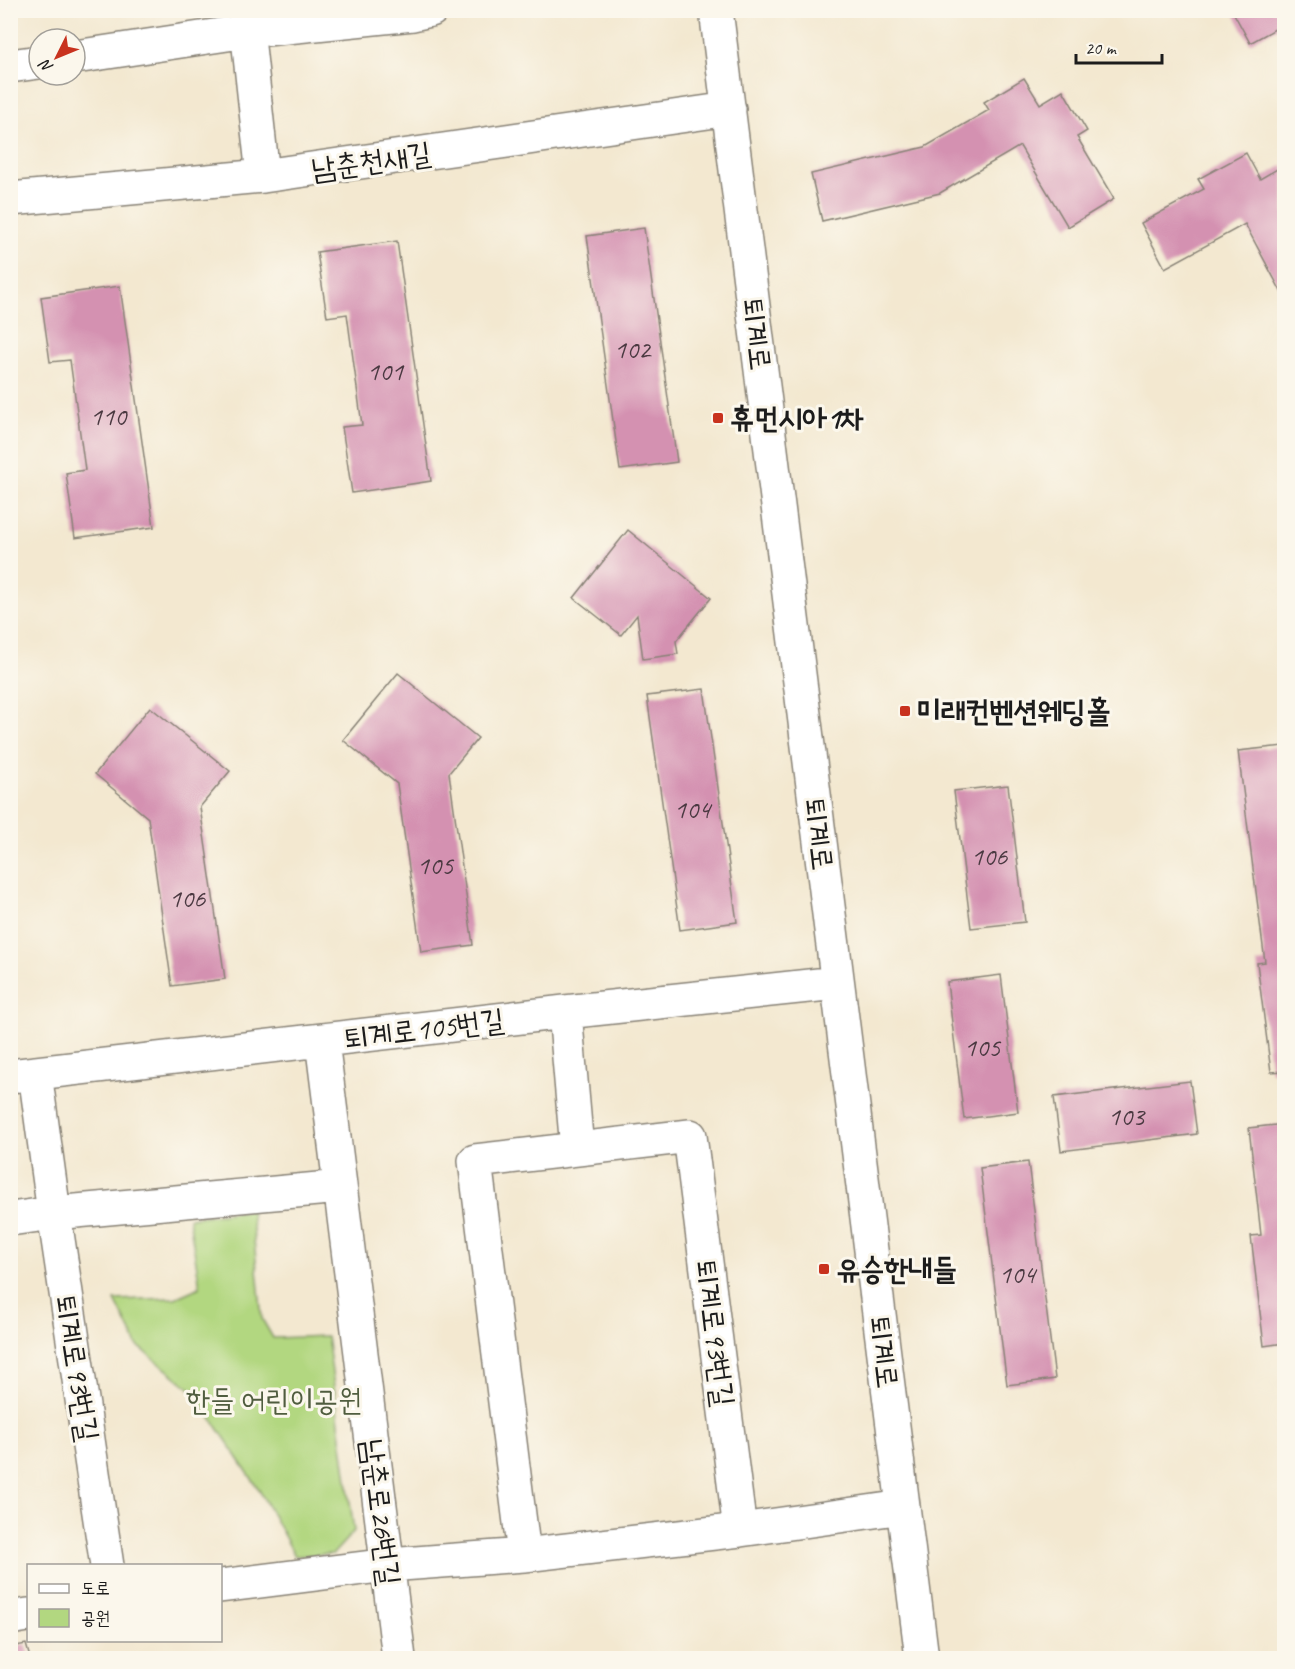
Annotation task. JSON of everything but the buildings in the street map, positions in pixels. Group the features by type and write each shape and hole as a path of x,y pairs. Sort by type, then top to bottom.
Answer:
{"street":[{"name":"퇴계로","path":"716,10 922,1659"},
{"path":"87,54 246,21 418,12"},
{"path":"246,21 263,176"},
{"path":"10,66 27,64"},
{"name":"남춘천새길","path":"10,199 263,176 729,110"},
{"name":"퇴계로105번길","path":"23,1075 837,983"},
{"path":"524,1555 475,1161 577,1149 565,1012"},
{"name":"남춘로26번길","path":"322,1041 399,1659"},
{"path":"23,1075 54,1213"},
{"name":"퇴계로93번길","path":"577,1149 690,1136 740,1530"},
{"path":"10,1218 340,1187"},
{"name":"퇴계로93번길","path":"54,1213 107,1564"},
{"path":"222,1586 388,1565 524,1555 740,1530 903,1507"},
{"path":"10,1618 27,1615"}],"green space":[{"name":"한들 어린이공원","path":"251,1210 262,1319 273,1338 327,1336 354,1531 333,1554 295,1556 258,1488 194,1392 137,1345 115,1300 175,1298 200,1287 189,1218"}],"place":[{"name":"휴먼시아1차","path":"718,418"},
{"name":"미래컨벤션웨딩홀","path":"905,711"},
{"name":"유승한내들","path":"824,1269"}]}
